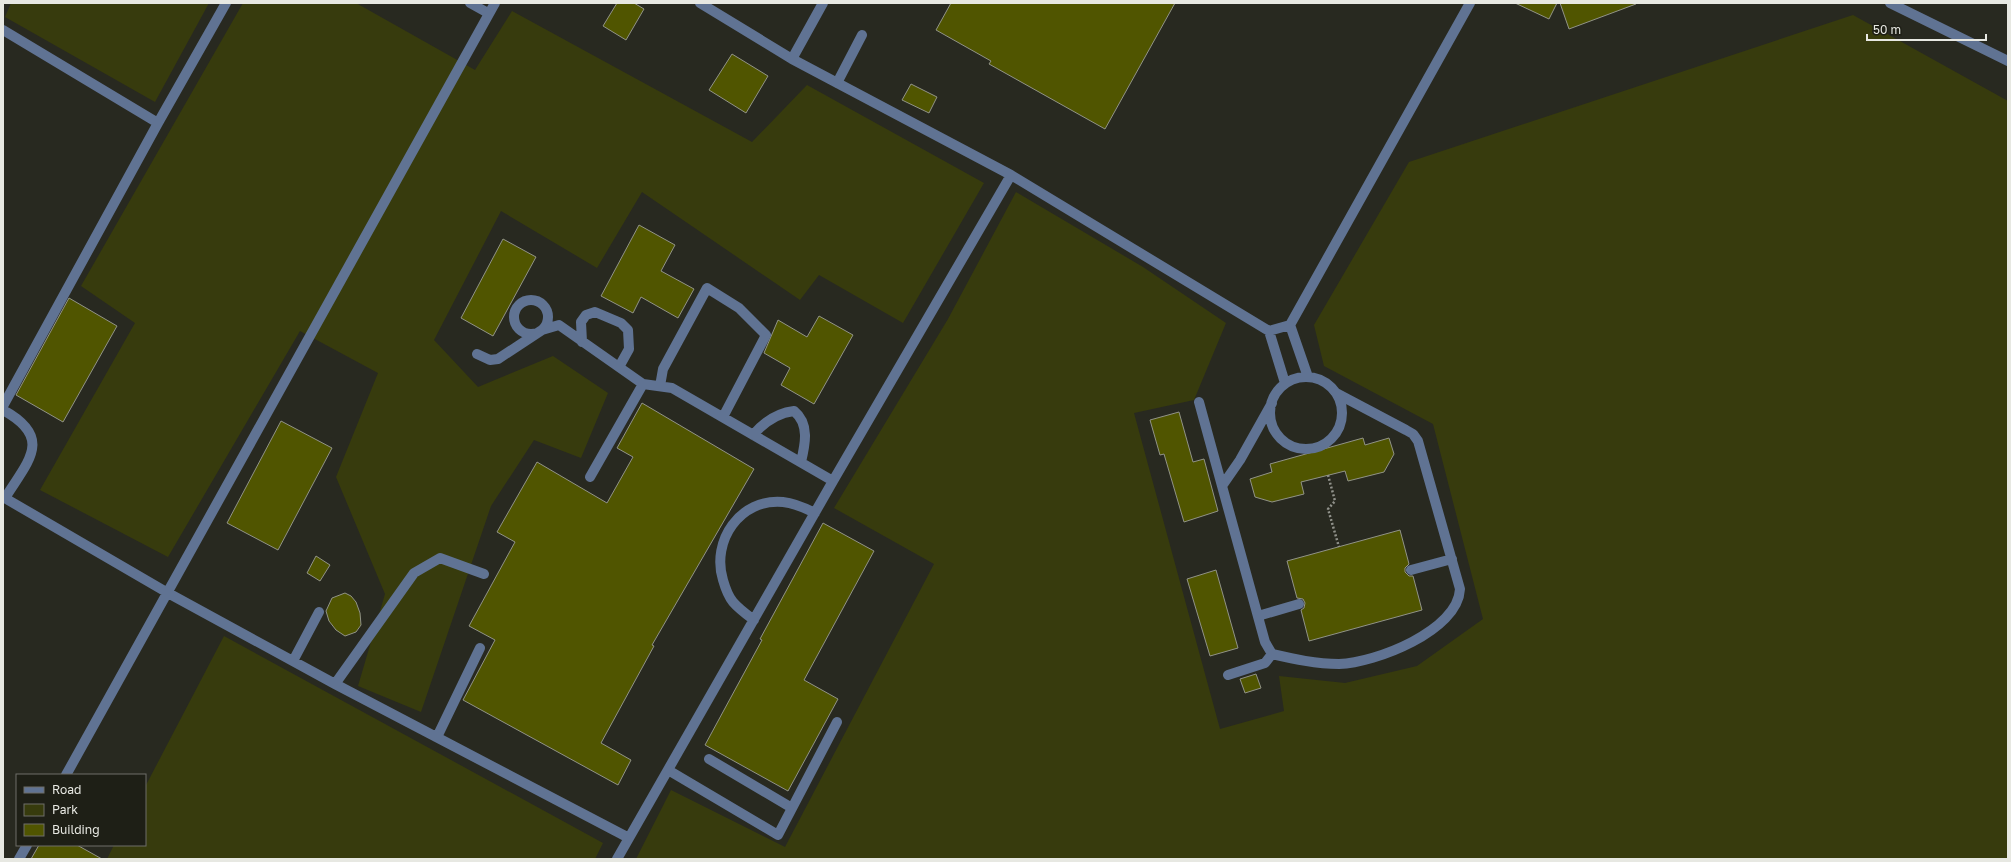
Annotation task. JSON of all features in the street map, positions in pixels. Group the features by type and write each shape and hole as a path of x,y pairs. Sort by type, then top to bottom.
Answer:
{"lane":[{"path":"3,406 158,123 226,3"},
{"path":"470,3 488,13"},
{"path":"67,774 168,594 494,3"},
{"path":"700,3 792,59 1011,175 1269,331 1285,383"},
{"path":"792,59 824,3"},
{"path":"1269,331 1290,325 1470,3"},
{"path":"1890,3 2008,62"},
{"path":"3,30 158,123"},
{"path":"837,83 862,35"},
{"path":"617,859 833,481 1011,175"},
{"path":"660,386 663,369 707,288 739,308 766,335 723,417"},
{"path":"582,342 581,322 586,315 595,312 621,324 628,330 630,349 619,367"},
{"path":"477,354 490,360 498,359 542,330 559,325 643,384 672,388 833,481"},
{"path":"1290,325 1308,377"},
{"path":"1222,486 1240,460 1277,392 1285,383 1296,378 1308,377 1319,379 1329,385 1336,393 1341,404 1342,416 1339,427 1332,437 1323,444 1312,448 1300,448 1289,444 1280,436 1273,426 1270,415 1272,403"},
{"path":"590,477 643,384"},
{"path":"1199,402 1265,642 1272,654 1307,661 1339,664 1364,661 1388,653 1416,640 1441,623 1456,607 1460,589 1418,441 1413,434 1336,393"},
{"path":"3,410 26,426 32,437 33,449 31,457 4,497 168,594 335,684 629,838"},
{"path":"753,435 762,424 784,412 794,412 800,417 806,434 801,462"},
{"path":"754,620 732,601 721,574 719,558 722,544 728,531 744,514 755,507 768,503 782,502 794,504 815,513"},
{"path":"335,684 414,572 440,558 484,574"},
{"path":"1411,570 1452,559"},
{"path":"1258,616 1299,604"},
{"path":"293,661 319,612"},
{"path":"437,737 480,648"},
{"path":"1228,675 1265,663 1272,654"},
{"path":"668,770 778,835 837,722"},
{"path":"709,759 792,808"},
{"path":"19,859 26,846"}],"path":[{"path":"1328,475 1335,501 1328,509 1339,547"}],"green space":[{"path":"11,3 209,3 155,102 5,17"},
{"path":"243,3 356,3 475,70 512,11 752,142 807,85 984,183 903,323 819,275 800,300 642,192 597,268 501,211 434,340 478,387 553,356 608,393 581,458 534,440 491,506 421,712 358,686 385,594 336,477 378,373 300,331 168,557 40,490 135,323 81,286"},
{"path":"1853,15 2008,101 2008,859 636,859 671,790 785,847 934,564 834,508 948,319 1016,192 1143,267 1226,323 1194,400 1134,413 1220,729 1284,711 1279,676 1345,683 1417,666 1483,619 1433,424 1324,366 1314,325 1409,162"},
{"path":"224,636 603,843 595,859 107,859 114,846 146,846 146,785"}],"building":[{"path":"617,3 634,3 644,9 626,40 603,26"},
{"path":"951,3 1175,3 1105,129 989,64 991,61 936,30"},
{"path":"1515,3 1557,3 1549,19"},
{"path":"1560,3 1636,3 1636,4 1569,29"},
{"path":"732,54 768,76 746,113 709,90"},
{"path":"911,84 937,97 929,113 902,100"},
{"path":"639,225 675,245 661,271 694,289 678,318 641,297 633,313 601,296"},
{"path":"503,239 536,257 493,336 461,318"},
{"path":"69,298 117,326 63,422 16,395"},
{"path":"819,316 853,335 814,404 781,385 790,368 764,353 778,320 807,337"},
{"path":"642,403 754,469 652,645 654,646 601,743 631,760 618,785 463,700 495,640 469,626 515,542 497,532 537,462 607,503 633,457 617,448"},
{"path":"1179,412 1193,462 1204,459 1218,511 1184,522 1164,454 1160,455 1150,420"},
{"path":"281,421 332,448 278,550 227,523"},
{"path":"1363,438 1365,445 1389,438 1394,454 1384,472 1348,481 1345,471 1301,482 1304,494 1272,502 1255,497 1250,479 1272,472 1270,464"},
{"path":"823,523 874,551 804,680 838,699 788,791 705,745"},
{"path":"1400,530 1409,564 1405,568 1405,572 1409,576 1413,576 1422,610 1309,641 1301,610 1304,608 1305,603 1303,599 1297,598 1287,561"},
{"path":"316,556 330,565 320,581 307,573"},
{"path":"1216,570 1238,648 1210,656 1187,579"},
{"path":"345,593 351,596 356,602 360,613 361,625 356,632 345,636 336,630 329,621 326,611 332,598"},
{"path":"1256,674 1261,688 1245,693 1240,679"},
{"path":"38,846 79,846 102,859 31,859"}]}
